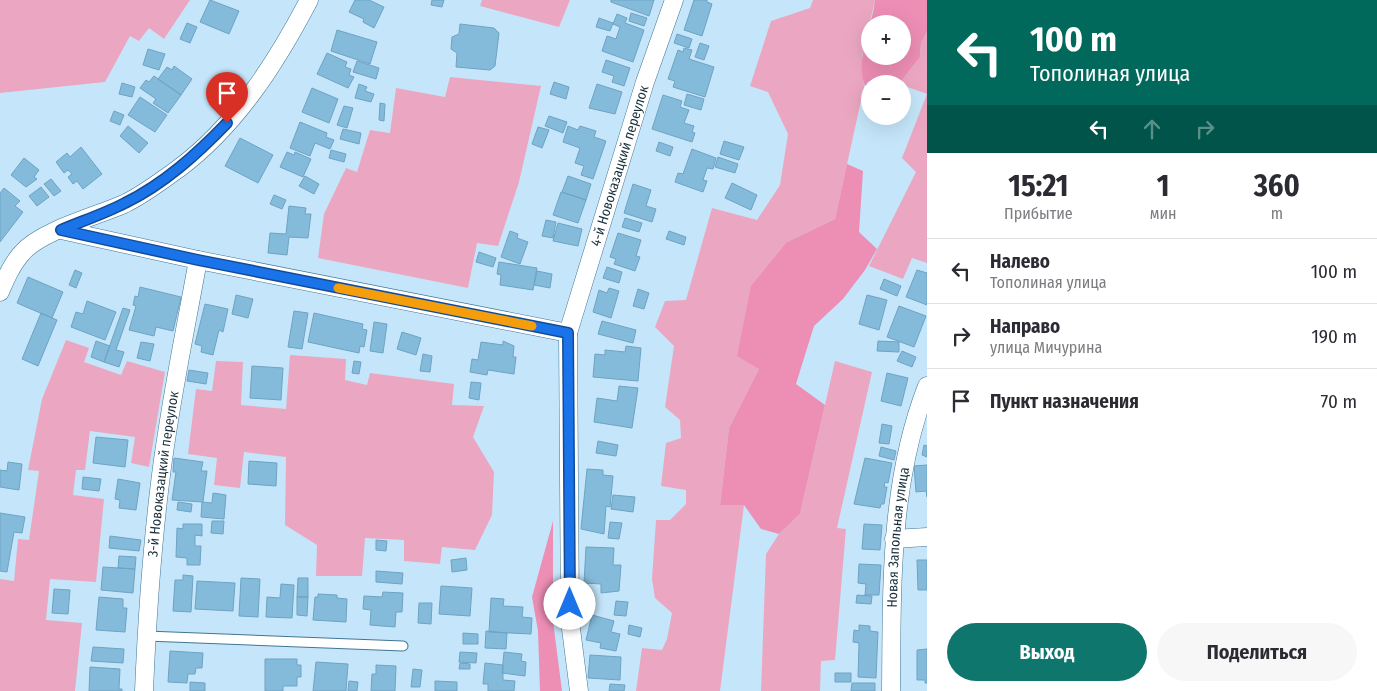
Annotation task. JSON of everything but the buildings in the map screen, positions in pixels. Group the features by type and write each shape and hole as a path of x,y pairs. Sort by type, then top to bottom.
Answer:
{"street":[{"path":"0,292 11,268 23,252 37,240 126,203 179,168 204,146 238,111 266,74 309,0"},
{"name":"4-й Новоказацкий переулок","path":"579,691 570,621 568,333 642,92 674,0"},
{"path":"61,230 198,260 568,333"},
{"name":"3-й Новоказацкий переулок","path":"144,691 146,636 161,474 179,358 198,260"},
{"name":"Новая Запольная улица","path":"891,691 896,510 908,449 927,386"},
{"path":"894,539 927,537"}],"lane":[{"path":"146,636 403,646"}],"shaded area":[{"path":"0,0 190,0 164,39 149,28 139,41 130,36 105,82 0,93"},
{"path":"482,0 570,0 559,27 480,6"},
{"path":"813,0 875,0 872,15 861,15 861,65 863,65 863,75 861,75 861,101 835,219 787,242 759,369 729,428 720,505 744,505 720,691 636,691 642,648 662,650 667,639 672,613 655,598 652,579 656,520 670,520 686,504 686,490 661,486 666,443 681,438 680,420 665,407 674,346 655,327 665,301 686,300 712,208 757,220 780,185 788,134 768,92 750,86 771,21 810,8"},
{"path":"875,0 927,0 927,32 921,43 920,57 906,75 862,75 862,65 911,65 911,15 872,15"},
{"path":"927,32 927,94 911,88 911,75 906,75 920,57 921,43"},
{"path":"450,77 541,86 519,182 498,246 477,243 468,288 318,258 324,214 346,168 357,172 370,130 390,133 396,88 445,97"},
{"path":"927,94 927,263 912,258 903,279 869,266 916,172 902,158"},
{"path":"847,164 863,171 859,232 877,249 865,270 843,299 814,326 796,384 825,405 800,514 779,534 761,529 744,505 720,505 729,428 759,369 737,356 751,286 787,242 835,219"},
{"path":"66,340 89,348 84,362 121,375 127,361 165,372 149,467 131,463 135,437 90,431 85,470 76,470 73,495 104,499 96,582 50,579 46,620 82,623 75,691 0,691 0,579 14,581 18,539 29,540 39,471 28,470 42,399"},
{"path":"290,355 346,359 345,380 367,385 370,373 454,384 452,405 484,406 473,437 494,472 492,515 475,550 442,547 440,564 404,561 404,540 365,538 362,576 316,576 317,545 285,525 286,457 244,452 240,488 214,485 217,458 188,454 196,389 212,391 216,361 243,362 241,405 286,409"},
{"path":"835,361 872,372 837,528 846,529 835,660 821,661 820,691 761,691 766,554 779,534 800,514"},
{"path":"553,521 553,621 562,691 540,691 538,631 532,597"}],"slow traffic":[{"path":"338,288 532,326"}],"route":[{"path":"227,123 179,168 154,186 126,203 61,230 198,260 568,333 570,604"}]}
